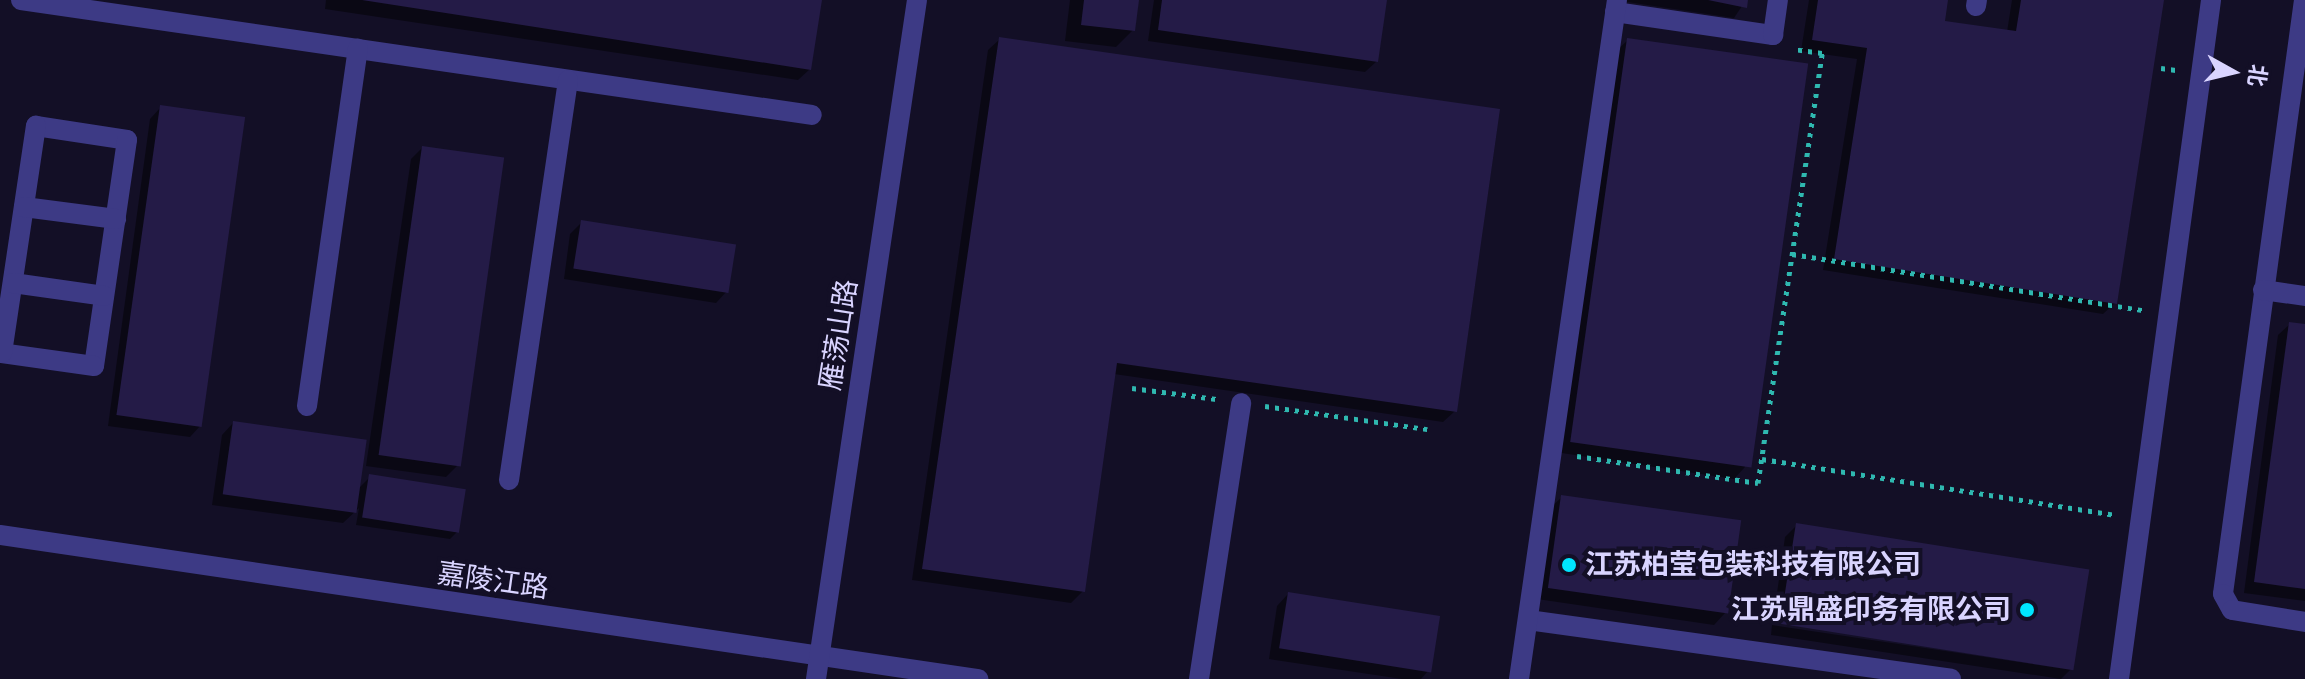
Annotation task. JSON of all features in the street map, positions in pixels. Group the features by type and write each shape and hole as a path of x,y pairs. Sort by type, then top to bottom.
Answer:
{"street":[{"path":"21,0 812,115"},
{"name":"雁荡山路","path":"816,679 917,0"},
{"path":"1519,679 1616,6 1773,35 1778,0"},
{"path":"2119,679 2211,0"},
{"path":"2304,0 2223,594 2232,610 2305,622"},
{"path":"307,406 358,49"},
{"path":"509,480 568,80"},
{"path":"36,126 127,140 116,219 94,366 2,353 13,283 9,241 24,207 36,126"},
{"path":"24,207 116,219"},
{"path":"13,283 104,296"},
{"path":"2263,290 2305,296"},
{"path":"1199,679 1241,403"},
{"name":"嘉陵江路","path":"0,535 978,679"},
{"path":"1528,620 1951,679"}],"path":[{"path":"1552,452 1758,483 1822,53 1772,46 1773,35"},
{"path":"1792,254 2168,314"},
{"path":"1132,388 1427,429"},
{"path":"1762,459 2140,519"}],"building":[{"path":"362,0 822,0 811,70"},
{"path":"1084,0 1139,0 1135,31 1081,25"},
{"path":"1162,0 1387,0 1378,62 1158,30"},
{"path":"1708,0 1748,0 1747,8"},
{"path":"1818,0 1948,0 1945,21 2016,31 2021,0 2164,0 2117,304 1834,259 1867,48 1812,40"},
{"path":"999,37 1500,109 1457,412 1117,363 1085,592 922,569"},
{"path":"1627,38 1808,63 1751,467 1570,442"},
{"path":"160,105 245,117 202,427 116,415"},
{"path":"422,146 504,158 461,467 379,455"},
{"path":"581,220 736,245 728,293 573,268"},
{"path":"2289,322 2305,324 2305,589 2254,582"},
{"path":"233,421 367,440 356,513 223,494"},
{"path":"369,474 466,489 459,533 362,517"},
{"path":"1561,495 1741,520 1728,613 1548,588"},
{"path":"1796,523 2089,569 2073,670 1780,624"},
{"path":"1288,592 1440,616 1431,672 1279,648"}],"place":[{"name":"江苏柏莹包装科技有限公司","path":"1569,565"},
{"name":"江苏鼎盛印务有限公司","path":"2027,610"}]}
